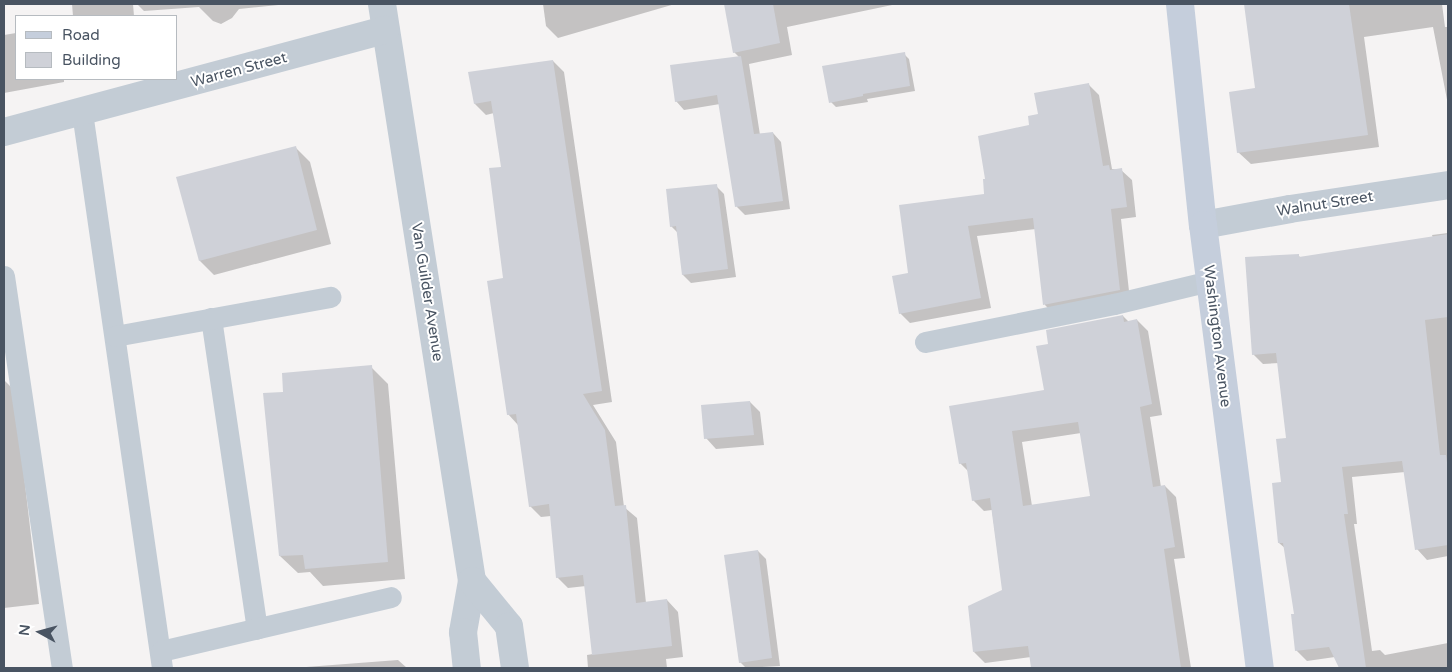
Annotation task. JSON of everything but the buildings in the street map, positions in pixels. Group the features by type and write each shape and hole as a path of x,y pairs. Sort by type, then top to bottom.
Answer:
{"street":[{"name":"Van Guilder Avenue","path":"382,4 472,581 463,632 466,668"},
{"name":"Washington Avenue","path":"1180,4 1202,225 1260,668"},
{"name":"Warren Street","path":"4,132 386,30"},
{"name":"Walnut Street","path":"1202,225 1290,208 1448,185"},
{"path":"472,581 509,626 515,668"}],"lane":[{"path":"82,112 162,660 258,629 391,597"},
{"path":"4,276 62,668"},
{"path":"925,342 1114,304 1210,281"},
{"path":"115,336 330,297"},
{"path":"211,318 258,629"}]}
